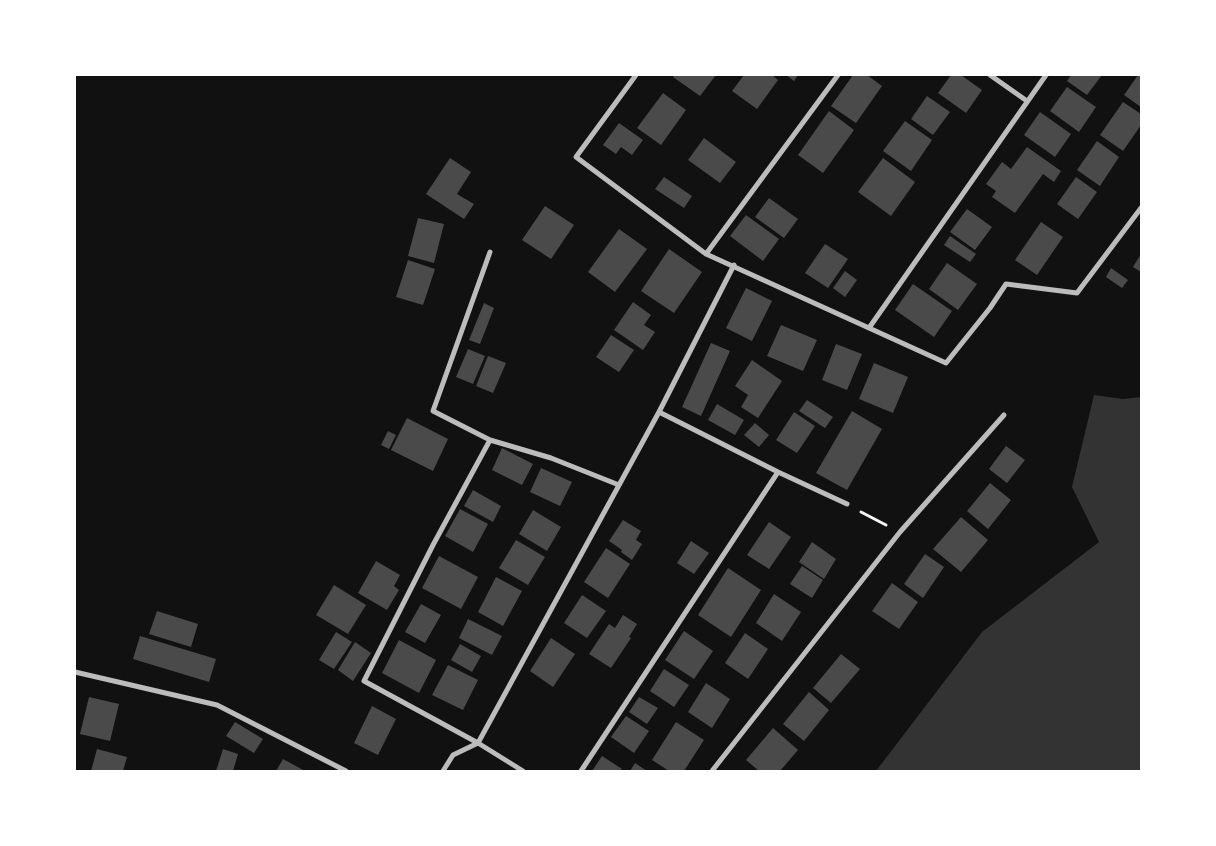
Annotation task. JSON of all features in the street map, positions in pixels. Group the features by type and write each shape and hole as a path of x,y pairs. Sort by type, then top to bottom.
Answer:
{"street":[{"path":"636,75 576,156 706,254 734,265 946,363 990,308 1006,284 1077,293 1141,208"},
{"path":"706,254 838,75"},
{"path":"990,75 1027,101"},
{"path":"869,328 1046,75"},
{"path":"490,252 433,411 490,440 550,458 619,485"},
{"path":"443,771 453,755 478,743 659,412 734,265"},
{"path":"659,412 778,472 847,504"},
{"path":"712,771 900,532 1004,415"},
{"path":"490,440 364,681 478,743 523,771"},
{"path":"581,771 778,472"},
{"path":"75,672 217,705 346,771"}],"path":[{"path":"847,504 900,532"}],"shaded area":[{"path":"1094,395 1123,399 1141,397 1141,771 876,771 982,632 1099,542 1072,487"}],"building":[{"path":"675,75 716,75 700,96 673,77"},
{"path":"744,75 772,75 778,80 757,109 732,91"},
{"path":"786,75 798,75 794,81"},
{"path":"853,75 867,75 882,86 856,123 831,106"},
{"path":"951,75 961,75 982,90 966,113 938,93"},
{"path":"1071,75 1102,75 1087,95 1067,81"},
{"path":"1138,75 1141,75 1141,107 1124,95"},
{"path":"1067,87 1096,107 1079,132 1050,111"},
{"path":"663,93 686,110 661,145 637,128"},
{"path":"927,96 950,112 933,135 911,119"},
{"path":"1123,102 1141,114 1141,125 1123,151 1100,135"},
{"path":"829,111 854,130 823,173 798,155"},
{"path":"1040,112 1071,134 1055,157 1024,135"},
{"path":"905,121 932,140 911,171 883,151"},
{"path":"619,123 643,140 632,155 621,147 616,154 603,145"},
{"path":"704,138 736,162 720,183 688,160"},
{"path":"1097,141 1119,157 1100,186 1077,170"},
{"path":"1027,147 1061,171 1054,182 1043,174 1015,213 992,197 996,191 986,184 1002,162 1011,169"},
{"path":"450,158 471,172 457,194 474,204 464,219 426,194"},
{"path":"883,158 915,182 891,216 858,192"},
{"path":"664,177 692,196 684,208 655,189"},
{"path":"1076,177 1097,192 1078,219 1057,204"},
{"path":"769,198 798,219 784,238 755,217"},
{"path":"545,206 574,225 551,259 522,240"},
{"path":"967,209 992,227 975,250 950,232"},
{"path":"746,215 779,239 763,261 730,236"},
{"path":"418,218 444,224 434,263 408,256"},
{"path":"1041,222 1063,237 1037,275 1015,260"},
{"path":"619,229 647,249 615,292 588,272"},
{"path":"950,236 976,254 970,262 944,245"},
{"path":"825,244 848,259 828,288 805,273"},
{"path":"669,249 702,272 674,313 641,291"},
{"path":"1141,254 1141,272 1133,267"},
{"path":"408,260 435,269 423,305 396,297"},
{"path":"947,263 977,284 958,310 929,289"},
{"path":"1111,268 1128,280 1122,288 1106,277"},
{"path":"845,271 857,280 845,297 833,288"},
{"path":"913,284 952,311 934,337 895,310"},
{"path":"746,288 772,301 752,341 726,328"},
{"path":"633,302 651,315 644,325 655,332 643,350 614,330"},
{"path":"484,303 494,308 480,344 469,340"},
{"path":"781,325 817,340 803,371 767,356"},
{"path":"611,335 634,350 619,372 596,357"},
{"path":"711,343 730,351 701,416 682,407"},
{"path":"836,344 862,354 847,390 822,380"},
{"path":"468,349 485,356 473,384 456,377"},
{"path":"488,356 506,363 493,393 476,386"},
{"path":"752,360 782,381 758,418 741,407 748,395 735,386"},
{"path":"874,363 908,377 893,413 859,399"},
{"path":"807,400 833,417 825,428 799,411"},
{"path":"717,404 744,420 735,435 708,420"},
{"path":"852,411 882,429 847,490 816,473"},
{"path":"794,412 815,426 797,453 776,440"},
{"path":"407,418 448,439 433,471 391,450"},
{"path":"755,423 769,435 759,447 744,435"},
{"path":"388,431 396,435 389,449 381,445"},
{"path":"1006,446 1025,460 1007,483 989,469"},
{"path":"502,448 533,464 522,485 492,470"},
{"path":"541,468 572,482 560,506 530,492"},
{"path":"990,483 1011,500 988,529 967,511"},
{"path":"473,490 501,506 493,522 464,506"},
{"path":"460,509 488,524 473,552 445,536"},
{"path":"533,510 561,527 547,551 519,534"},
{"path":"961,517 988,540 961,572 933,549"},
{"path":"623,520 641,531 636,540 642,544 632,560 609,541"},
{"path":"769,522 791,537 769,569 747,555"},
{"path":"516,540 545,557 528,585 499,568"},
{"path":"691,541 709,553 694,574 677,563"},
{"path":"812,542 836,559 824,579 799,562"},
{"path":"606,548 630,564 608,598 584,582"},
{"path":"925,554 944,567 923,598 904,584"},
{"path":"439,556 478,577 461,609 422,588"},
{"path":"376,561 400,575 394,586 399,590 387,610 358,593"},
{"path":"802,566 823,580 812,598 790,584"},
{"path":"728,568 761,590 731,637 698,615"},
{"path":"496,577 522,591 503,626 478,612"},
{"path":"892,583 918,602 899,629 872,611"},
{"path":"334,585 366,605 348,634 316,615"},
{"path":"774,594 801,612 782,641 756,623"},
{"path":"582,595 606,611 587,638 564,623"},
{"path":"421,604 441,615 425,643 405,632"},
{"path":"157,611 198,624 191,647 149,634"},
{"path":"623,615 637,624 629,637 631,638 611,668 589,654 609,624 615,628"},
{"path":"468,619 502,636 492,655 459,638"},
{"path":"684,631 713,651 694,679 665,660"},
{"path":"336,632 352,642 334,669 319,660"},
{"path":"745,633 768,649 748,679 725,663"},
{"path":"140,636 216,659 209,682 133,659"},
{"path":"551,638 575,654 553,687 530,671"},
{"path":"399,640 436,660 419,693 382,673"},
{"path":"355,642 371,653 353,681 338,670"},
{"path":"460,644 481,656 472,672 451,660"},
{"path":"841,654 860,669 831,703 813,688"},
{"path":"448,665 478,680 463,710 432,695"},
{"path":"664,669 689,685 674,707 650,691"},
{"path":"706,683 730,699 712,728 688,712"},
{"path":"809,692 829,710 804,741 783,724"},
{"path":"89,697 119,704 110,741 80,734"},
{"path":"639,697 658,708 647,724 629,712"},
{"path":"372,706 396,719 378,755 354,743"},
{"path":"626,716 649,731 634,753 611,737"},
{"path":"235,722 263,739 254,753 226,736"},
{"path":"676,722 704,740 684,771 669,771 652,760"},
{"path":"773,728 798,750 780,771 759,771 746,760"},
{"path":"97,749 127,757 123,771 91,771"},
{"path":"223,749 238,754 233,771 216,771"},
{"path":"602,756 622,769 620,771 592,771"},
{"path":"283,759 305,771 276,771"},
{"path":"635,763 647,771 630,771"}]}
